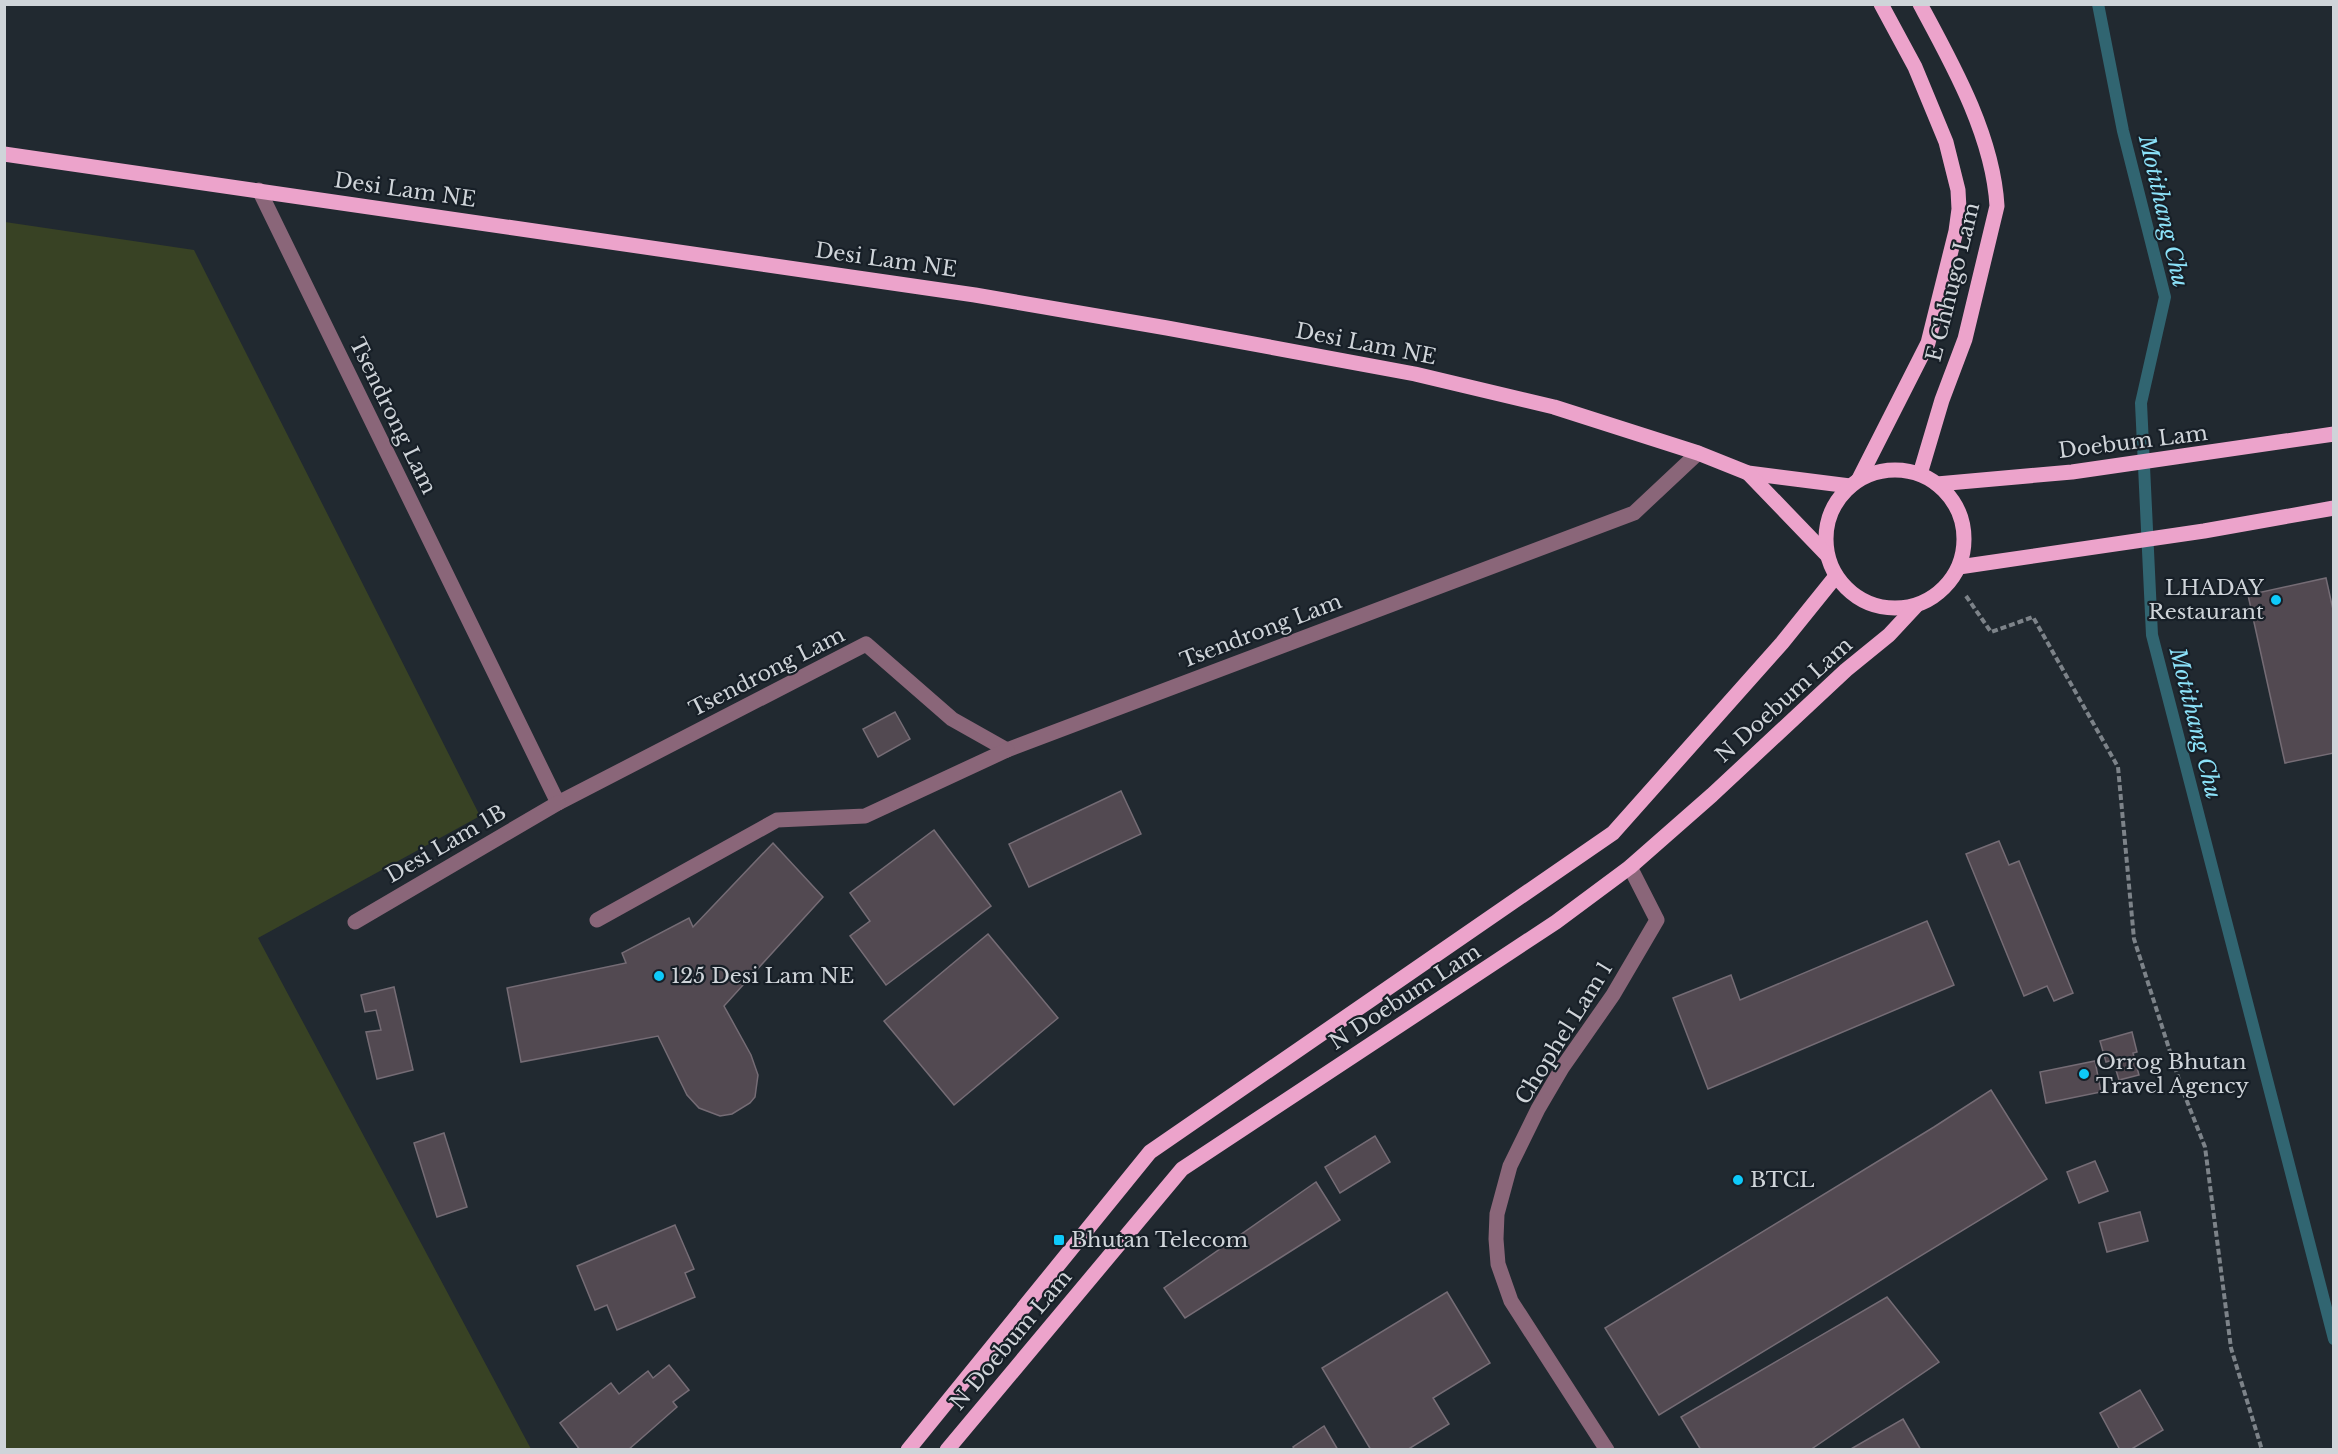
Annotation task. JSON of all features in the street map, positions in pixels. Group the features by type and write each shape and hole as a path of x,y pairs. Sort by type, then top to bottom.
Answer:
{"main road":[{"name":"E Chhugo Lam","path":"1855,482 1928,343 1956,231 1959,209 1958,190 1946,142 1915,67 1881,4"},
{"name":"E Chhugo Lam","path":"1920,4 1952,63 1983,138 1996,186 1996,206 1965,339 1942,400 1920,474"},
{"name":"Desi Lam NE","path":"4,154 963,293 1167,328 1438,379 1554,407 1698,453 1748,473"},
{"name":"Doebum Lam","path":"1937,484 2021,477 2199,455 2334,434"},
{"path":"1899,469 1920,474 1937,484 1950,497 1962,522 1964,549 1949,584 1934,597 1916,606 1898,609 1880,608 1863,602 1836,576 1827,555 1825,536 1829,517 1838,500 1855,482 1878,472 1899,469"},
{"path":"1748,473 1855,482"},
{"path":"1748,473 1827,555"},
{"path":"1956,572 2027,557 2204,531 2334,508"},
{"name":"N Doebum Lam","path":"908,1449 1149,1152 1613,833 1782,643 1836,576"},
{"name":"N Doebum Lam","path":"946,1449 1182,1169 1556,922 1630,867 1712,795 1846,670 1889,635 1916,606"}],"lane":[{"name":"Tsendrong Lam","path":"259,190 558,803 866,644 952,720 1007,750 1634,513 1698,453"},
{"path":"597,920 777,820 865,816 1007,750"},
{"name":"Desi Lam 1B","path":"355,922 558,803"},
{"name":"Chophel Lam 1","path":"1607,1449 1511,1301 1498,1264 1496,1239 1497,1214 1502,1190 1510,1166 1538,1109 1562,1068 1613,995 1657,920 1630,867"}],"path":[{"path":"1956,572 1991,632 2033,617 2118,767 2134,939 2181,1086 2205,1148 2231,1348 2262,1449"}],"green space":[{"path":"5,222 194,250 480,816 258,938 531,1449 5,1449"}],"building":[{"path":"2326,578 2334,614 2334,753 2285,763 2248,595"},
{"path":"895,712 910,739 878,757 863,729"},
{"path":"1121,791 1141,834 1029,887 1009,844"},
{"path":"934,830 991,906 886,985 850,936 870,921 850,893"},
{"path":"1999,841 2009,865 2019,861 2073,993 2054,1001 2047,986 2024,996 1966,854"},
{"name":"125 Desi Lam NE","path":"773,843 823,897 724,1006 751,1055 758,1075 755,1097 750,1103 732,1114 720,1116 699,1108 687,1095 658,1036 521,1062 507,988 626,963 622,953 689,918 693,927"},
{"path":"1927,921 1954,985 1708,1089 1673,998 1731,975 1740,1000"},
{"path":"988,934 1058,1018 954,1105 884,1021"},
{"path":"394,987 413,1070 377,1079 366,1032 381,1030 376,1010 365,1012 361,995"},
{"path":"2132,1032 2137,1052 2133,1053 2139,1075 2119,1080 2113,1060 2106,1062 2100,1041"},
{"path":"2095,1061 2101,1092 2046,1103 2040,1072"},
{"path":"1991,1090 2047,1179 1659,1415 1605,1328"},
{"path":"444,1133 467,1207 437,1217 414,1143"},
{"path":"1375,1136 1390,1162 1340,1193 1325,1167"},
{"path":"2095,1161 2108,1191 2079,1203 2067,1172"},
{"path":"1316,1182 1340,1220 1185,1318 1164,1288"},
{"path":"2140,1212 2148,1241 2107,1252 2099,1223"},
{"path":"675,1225 694,1269 685,1273 695,1297 617,1330 607,1305 595,1310 577,1266"},
{"path":"1447,1292 1490,1363 1433,1398 1449,1424 1407,1450 1371,1450 1322,1368"},
{"path":"1887,1297 1939,1362 1810,1450 1701,1450 1681,1417"},
{"path":"669,1365 689,1390 673,1402 677,1407 628,1450 580,1450 560,1423 611,1383 619,1394 648,1371 653,1378"},
{"path":"2140,1390 2163,1430 2130,1450 2120,1450 2100,1413"},
{"path":"1903,1419 1921,1450 1849,1450"},
{"path":"1324,1426 1338,1450 1295,1450 1293,1447"}],"waterway":[{"name":"Motithang Chu","path":"2098,4 2123,131 2165,297 2141,403 2152,635 2334,1339"}],"place":[{"name":"LHADAY Restaurant","path":"2276,600"},
{"name":"125 Desi Lam NE","path":"659,976"},
{"name":"Orrog Bhutan Travel Agency","path":"2084,1074"},
{"name":"BTCL","path":"1738,1180"},
{"name":"Bhutan Telecom","path":"1059,1240"}]}
